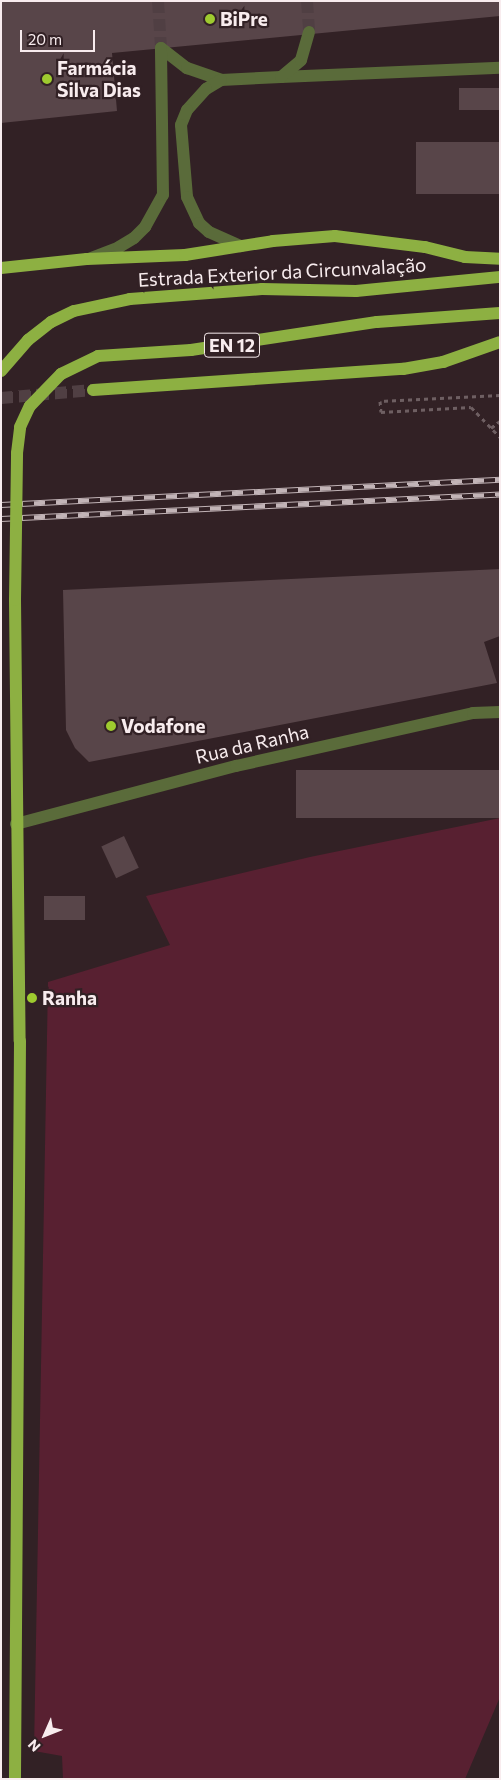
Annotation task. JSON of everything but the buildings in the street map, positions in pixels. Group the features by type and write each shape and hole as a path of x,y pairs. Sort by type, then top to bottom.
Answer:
{"main road":[{"path":"1,268 87,259 186,255 282,240 358,237 425,247 465,258 500,259"},
{"name":"Estrada Exterior da Circunvalação","path":"1,371 28,340 51,322 74,311 130,299 262,289 356,291 500,277"},
{"name":"EN 12","path":"15,1779 20,888 16,824 15,600 16,453 20,427 30,406 43,391 62,374 98,356 191,350 376,322 500,313"},
{"path":"93,390 403,369 443,362 500,342"}],"street":[{"path":"282,77 300,60 309,32"},
{"path":"87,259 120,247 134,238 145,227 163,195 161,48 187,68 221,80 500,68"},
{"path":"221,80 206,89 187,110 181,126 187,197 199,223 209,232 242,246"},
{"name":"Rua da Ranha","path":"16,824 245,764 473,713 500,712"}],"path":[{"path":"500,395 380,401 381,412 471,407 500,437"},
{"path":"491,428 500,421"}],"shaded area":[{"path":"500,818 500,1697 465,1779 63,1779 62,1756 34,1751 48,982 170,945 146,896 310,857"}],"tunnel":[{"path":"158,1 161,48"},
{"path":"307,1 309,32"},
{"path":"1,398 93,390"}],"railway":[{"path":"1,505 500,480"},
{"path":"1,519 500,495"}],"place":[{"name":"BiPre","path":"210,19"},
{"name":"Farmácia Silva Dias","path":"47,79"},
{"name":"Vodafone","path":"111,726"},
{"name":"Ranha","path":"32,998"}]}
